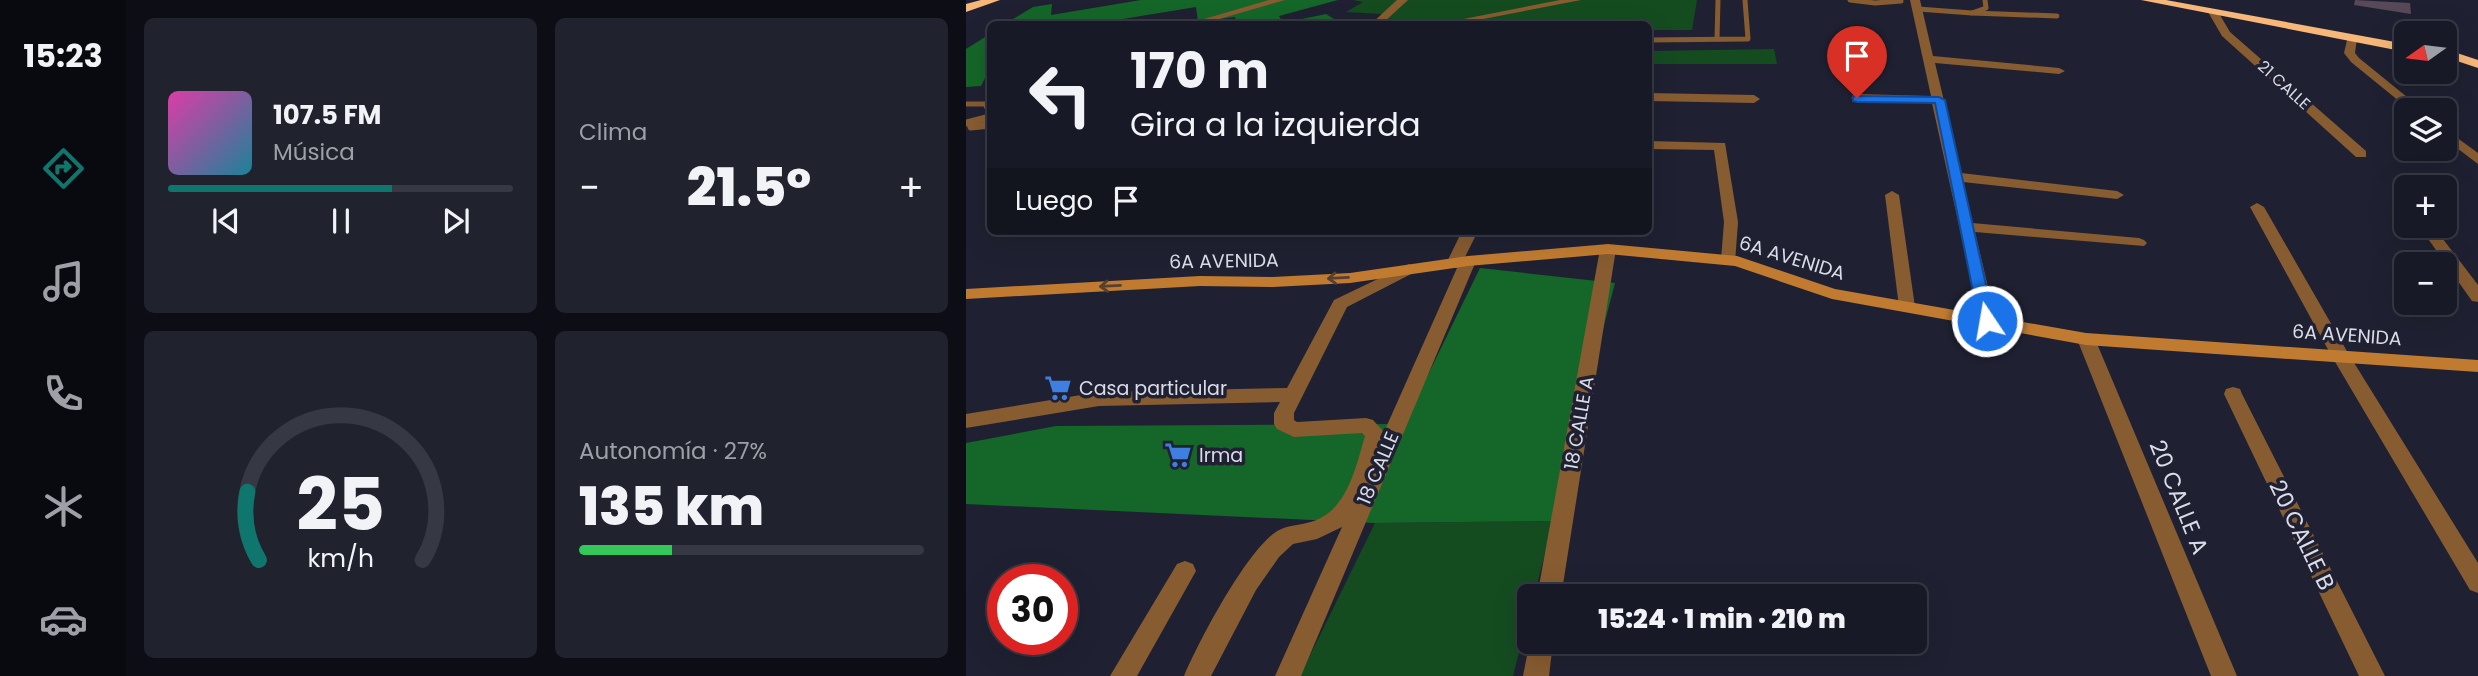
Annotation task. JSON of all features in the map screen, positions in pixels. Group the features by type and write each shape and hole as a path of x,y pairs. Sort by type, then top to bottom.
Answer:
{"highway":[{"path":"966,8 994,0"},
{"path":"2147,0 2214,6 2368,27"},
{"path":"2178,0 2394,42"},
{"path":"2191,0 2394,42"},
{"path":"2214,6 2353,38 2394,43"},
{"path":"2457,45 2478,51"},
{"path":"2457,54 2478,57"},
{"path":"2457,57 2478,65"}],"street":[{"path":"1203,21 1280,0"},
{"path":"1379,21 1403,0"},
{"path":"1460,21 1576,0"},
{"path":"1913,3 1931,59 1987,321"},
{"name":"21 CALLE","path":"2214,6 2227,34 2361,154"},
{"path":"2353,38 2349,52 2355,60 2402,98"},
{"path":"1931,59 2059,71"},
{"path":"1652,97 1754,99"},
{"path":"1857,98 1939,100"},
{"path":"2457,143 2478,160"},
{"path":"1652,145 1720,146 1731,222 1729,261"},
{"path":"1956,177 2117,195"},
{"path":"1892,195 1907,307"},
{"path":"2257,207 2340,355 2478,583"},
{"path":"1966,227 2140,243"},
{"name":"18 CALLE","path":"1288,676 1461,262 1468,235"},
{"path":"2434,238 2478,297"},
{"name":"6A AVENIDA","path":"966,294 1199,281 1350,278 1461,262 1608,249 1729,261 1832,294 2086,339 2478,366"},
{"name":"18 CALLE A","path":"1551,584 1608,249"},
{"path":"1197,676 1263,560 1283,538 1322,528 1349,508 1362,483 1375,434 1366,425 1294,430 1284,424 1284,413 1340,304 1409,269"},
{"name":"20 CALLE A","path":"2086,339 2224,676"},
{"name":"20 CALLE B","path":"2233,394 2372,676"},
{"path":"966,421 1099,399 1295,395"},
{"path":"1123,676 1185,571"},
{"path":"1536,676 1539,654"}],"lane":[{"path":"1717,39 1718,0"},
{"path":"1652,40 1748,39 1745,0"},
{"path":"1850,0 1913,3"},
{"path":"1891,0 1972,13 2057,16"},
{"path":"1972,13 1986,8 1985,0"},
{"path":"966,104 985,104 987,109"},
{"path":"966,126 987,117"},
{"path":"966,126 987,125"}],"green space":[{"path":"1141,0 1338,0 1279,16 1282,21 1236,21 1235,17 1198,21 1196,7 1110,21 1010,21 1033,7 1052,4 1051,15"},
{"path":"1353,0 1697,0 1692,30 1652,30 1652,21 1376,21 1382,14 1346,12 1363,2"},
{"path":"1326,14 1334,19 1332,21 1293,21"},
{"path":"987,36 987,74 981,86 966,87 966,49"},
{"path":"1774,49 1777,64 1652,64 1652,51"},
{"path":"1480,268 1615,283 1553,521 1375,523 966,504 966,443 1056,426 1404,424"},
{"path":"1553,521 1537,584 1517,584 1518,654 1513,676 1300,676 1375,523"}],"building":[{"path":"2355,0 2410,3 2411,14 2354,5"}],"place":[{"name":"Casa particular","path":"1058,388"},
{"name":"Irma","path":"1178,455"}],"route":[{"path":"1857,98 1939,100 1987,321"}]}
